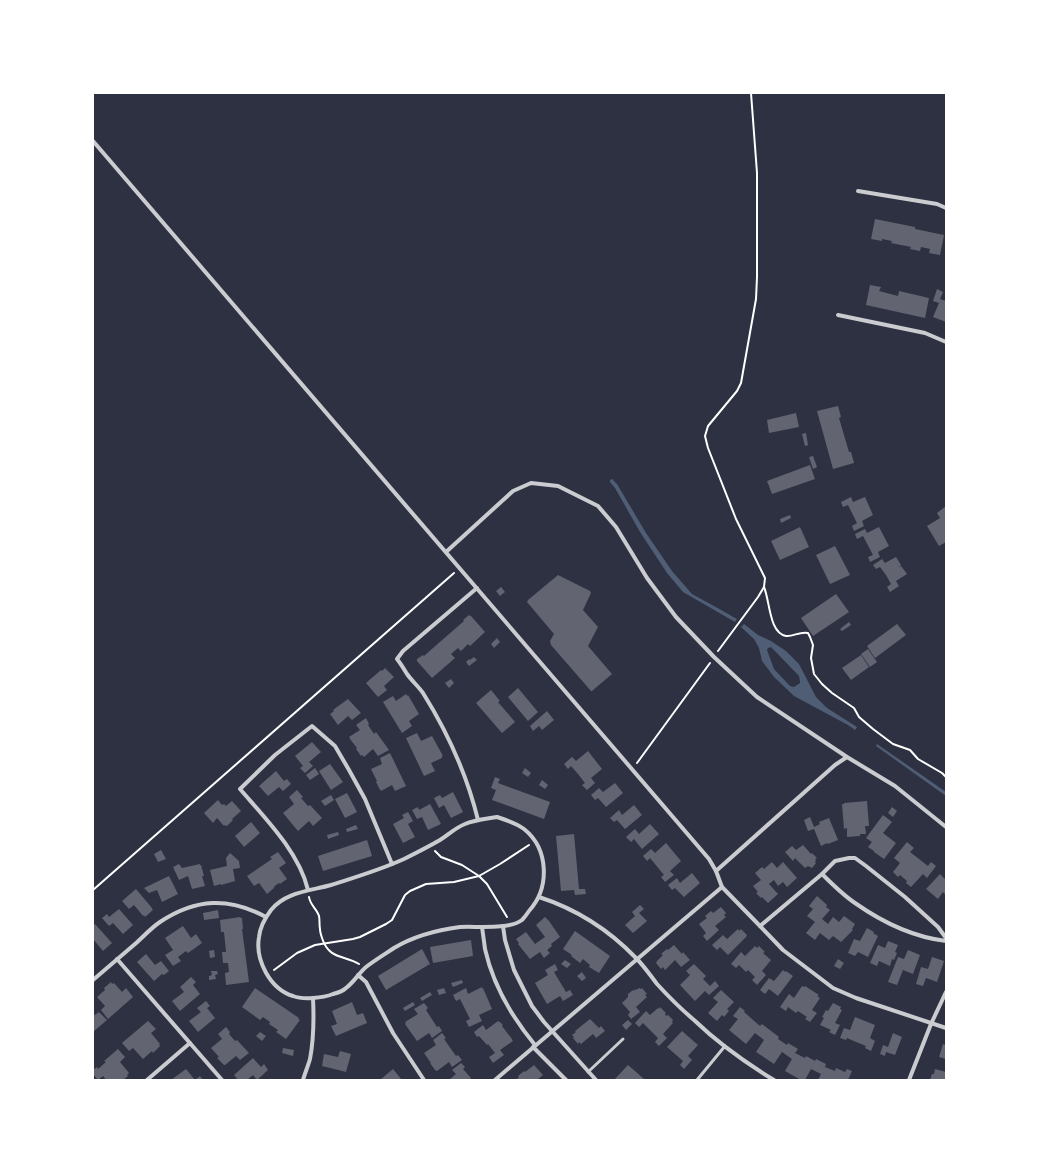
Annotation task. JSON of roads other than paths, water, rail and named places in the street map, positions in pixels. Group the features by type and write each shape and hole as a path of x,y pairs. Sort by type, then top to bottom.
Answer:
{"street":[{"path":"93,141 709,859 716,870 722,887 783,950 833,988 856,998 946,1028"},
{"path":"858,191 937,204 946,208"},
{"path":"838,315 925,333 946,342"},
{"path":"446,552 513,491 531,483 558,486 598,506 616,527 647,578 676,616 714,657 757,697 847,757 896,786 946,827"},
{"path":"477,588 403,651 397,658 407,674 422,691 448,737 474,802 478,820"},
{"path":"308,890 305,878 296,861 274,828 240,789 275,755 312,726 335,746 349,770 365,800 392,864"},
{"path":"716,870 835,765 847,757"},
{"path":"497,817 524,829 534,840 544,862 544,877 539,897 522,920 503,926 454,928 422,935 400,944 380,957 363,969 346,989 332,995 313,998 294,997 284,992 273,982 264,970 259,953 258,938 266,917 279,902 308,890 322,888 392,864 431,844 463,825 478,820 497,817"},
{"path":"760,926 822,874 835,861 844,858 855,858 905,897 938,927 946,939"},
{"path":"822,874 853,902 881,920 911,933 932,939 946,939"},
{"path":"495,1080 722,887"},
{"path":"539,897 561,904 598,925 637,959 658,985 694,1020 754,1068 774,1080"},
{"path":"93,980 159,923 177,912 200,904 220,902 254,910 266,917"},
{"path":"503,926 508,952 514,970 532,1006 544,1022 596,1080"},
{"path":"482,927 485,949 497,984 507,1005 534,1046 566,1080"},
{"path":"117,959 222,1080"},
{"path":"358,975 366,982 393,1033 424,1080"},
{"path":"909,1080 931,1024 946,992"},
{"path":"303,1080 310,1060 313,1036 313,998"},
{"path":"147,1080 190,1043"}],"lane":[{"path":"588,1072 623,1039"},
{"path":"697,1080 725,1046"}],"water":[{"path":"612,479 617,484 646,533 672,571 692,594 737,619 735,622 683,592 667,573 640,532 615,488 610,482"},
{"path":"744,624 758,635 771,641 786,651 799,664 816,697 827,708 857,727 855,730 794,696 774,677 762,661 759,648 754,639 741,627","holes":["771,647 799,676 800,683 794,687 790,686 774,669 767,650 768,648"]},
{"path":"877,744 946,792 946,796 876,746"}]}
